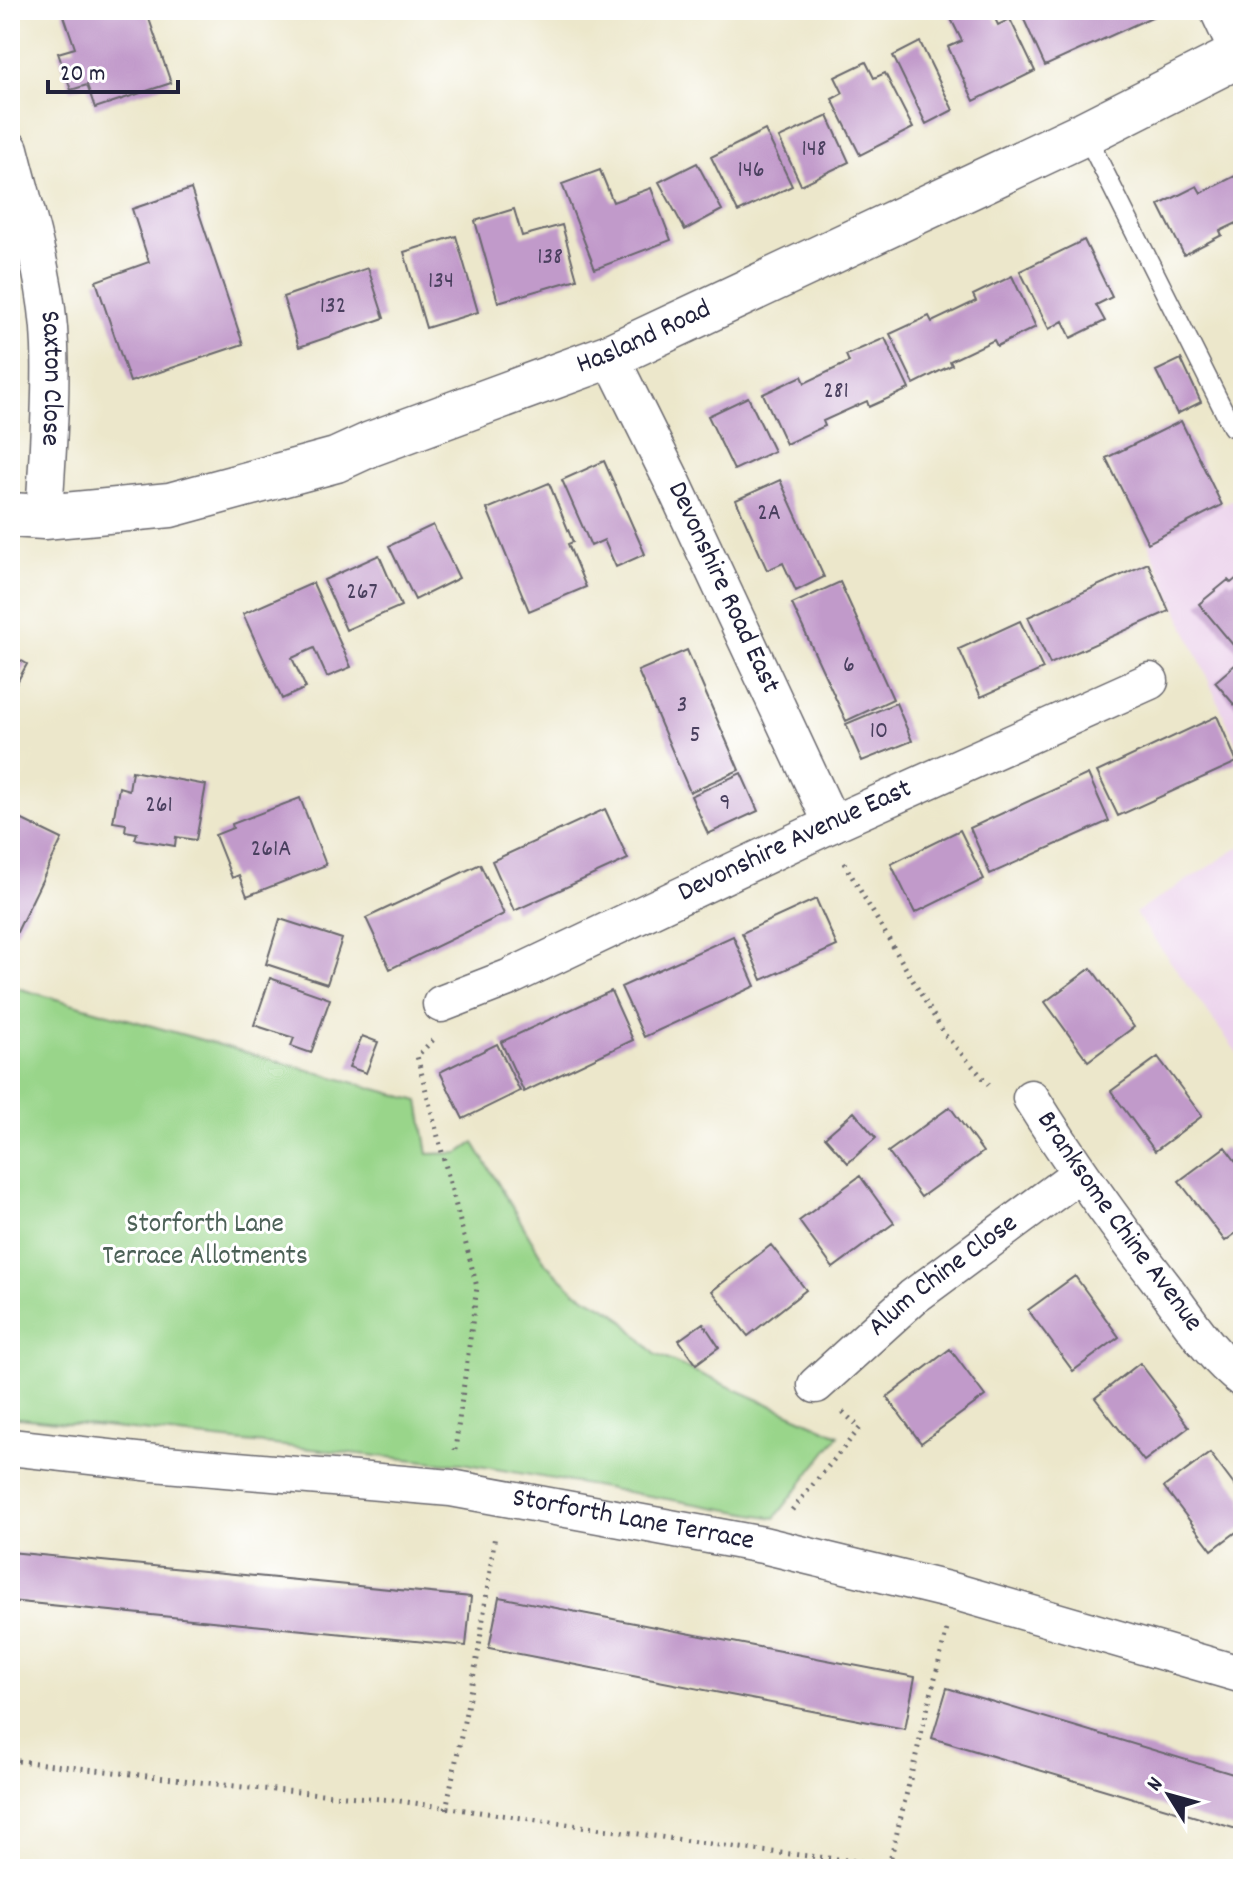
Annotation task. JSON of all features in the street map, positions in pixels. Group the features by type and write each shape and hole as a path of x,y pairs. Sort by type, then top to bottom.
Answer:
{"main road":[{"name":"Hasland Road","path":"27,516 170,505 336,460 371,444 610,356 1085,133 1241,54"}],"street":[{"path":"1218,10 1241,54"},
{"name":"Saxton Close","path":"10,149 44,294 50,345 27,516"},
{"name":"Devonshire Road East","path":"610,356 673,483 832,824"},
{"name":"Devonshire Avenue East","path":"441,1004 508,978 832,824 1150,681"},
{"name":"Branksome Chine Avenue","path":"1031,1098 1079,1174 1222,1364 1243,1380"},
{"name":"Alum Chine Close","path":"816,1385 913,1297 1079,1174"},
{"name":"Storforth Lane Terrace","path":"10,1447 154,1463 451,1488 763,1545 956,1592 1243,1675"}],"lane":[{"path":"1085,133 1232,427"}],"path":[{"path":"832,824 845,863 945,1035 997,1094 1031,1098"},
{"path":"441,1004 432,1044 417,1056 477,1287 451,1488"},
{"path":"763,1545 860,1428 816,1385"},
{"path":"446,1809 478,1654 500,1498"},
{"path":"889,1865 956,1592"},
{"path":"10,1760 251,1788 392,1800 932,1869"}],"shaded area":[{"path":"1243,494 1243,759 1148,543"},
{"path":"1243,845 1243,1061 1135,913"}],"green space":[{"name":"Storforth Lane Terrace Allotments","path":"10,986 419,1101 428,1154 459,1153 474,1143 546,1264 575,1291 616,1313 655,1354 839,1435 775,1518 462,1463 10,1417"}],"building":[{"path":"62,10 146,10 171,83 95,108 87,85 71,90 58,53 75,48"},
{"path":"965,10 991,10 998,25 1010,19 1035,71 974,101 948,47 962,41 950,17"},
{"path":"1028,10 1167,10 1045,66 1021,13"},
{"path":"920,42 953,110 926,124 893,56"},
{"path":"866,62 874,78 885,73 913,128 860,155 832,99 843,93 835,77"},
{"path":"828,116 849,162 801,185 779,138"},
{"path":"765,130 792,186 738,212 711,157"},
{"path":"697,163 722,210 685,230 659,182"},
{"path":"600,170 613,202 651,188 671,240 595,269 562,184"},
{"path":"1243,172 1243,220 1184,255 1159,205 1197,186 1201,193"},
{"path":"191,189 243,344 130,382 96,281 149,262 132,209"},
{"path":"514,209 522,236 562,225 577,279 498,302 475,221"},
{"path":"456,236 478,312 426,328 404,252"},
{"path":"1084,240 1112,297 1096,305 1105,321 1071,338 1063,321 1049,329 1020,271"},
{"path":"368,268 384,318 299,347 283,297"},
{"path":"1012,276 1036,327 997,346 994,340 950,361 952,365 914,384 890,334 929,316 932,322 976,301 973,295"},
{"path":"885,338 909,389 869,407 867,401 823,421 825,426 786,444 763,394 802,376 805,383 849,362 846,355"},
{"path":"1181,359 1201,402 1177,414 1156,371"},
{"path":"748,397 774,451 734,470 708,416"},
{"path":"1181,421 1222,505 1148,543 1106,458"},
{"path":"604,461 645,554 616,567 604,540 591,546 562,480"},
{"path":"780,480 824,577 796,591 783,563 767,570 736,500"},
{"path":"549,483 573,542 568,544 586,587 529,611 487,509"},
{"path":"433,525 459,578 415,600 389,546"},
{"path":"379,555 401,606 346,630 324,580"},
{"path":"1148,563 1169,611 1050,664 1028,617"},
{"path":"1243,573 1243,657 1199,604 1228,580 1231,583"},
{"path":"840,582 893,699 846,721 792,604"},
{"path":"313,583 351,667 327,677 314,648 292,658 306,688 282,699 243,614"},
{"path":"1020,621 1043,669 981,697 959,649"},
{"path":"687,650 739,770 690,792 638,671"},
{"path":"10,654 27,664 10,695"},
{"path":"1243,658 1243,715 1215,682"},
{"path":"896,703 912,741 862,761 846,724"},
{"path":"1217,716 1237,762 1118,816 1097,772"},
{"path":"132,771 206,785 196,840 176,837 175,846 135,839 137,833 125,831 126,824 113,822 119,787 129,790"},
{"path":"741,773 758,811 708,834 691,796"},
{"path":"1088,774 1109,821 990,874 970,828"},
{"path":"300,798 326,865 247,896 239,875 232,878 215,835 233,828 232,824"},
{"path":"605,809 628,859 514,911 492,861"},
{"path":"10,814 62,839 17,932 10,929"},
{"path":"960,830 984,879 915,913 891,864"},
{"path":"480,864 504,914 390,969 366,918"},
{"path":"816,899 837,946 762,980 742,933"},
{"path":"280,919 342,939 327,984 266,964"},
{"path":"733,936 755,986 644,1037 621,987"},
{"path":"1091,968 1134,1027 1088,1061 1045,1002"},
{"path":"270,978 330,999 311,1053 291,1046 294,1038 254,1025"},
{"path":"611,991 633,1040 524,1092 501,1042"},
{"path":"362,1036 378,1042 366,1073 349,1067"},
{"path":"497,1044 520,1091 463,1119 440,1072"},
{"path":"1158,1057 1202,1116 1155,1151 1111,1091"},
{"path":"950,1107 983,1152 921,1197 888,1152"},
{"path":"854,1112 876,1138 848,1163 825,1137"},
{"path":"1225,1147 1243,1171 1243,1228 1225,1241 1179,1181"},
{"path":"860,1176 894,1223 833,1268 799,1221"},
{"path":"771,1245 806,1290 748,1336 712,1291"},
{"path":"1075,1276 1119,1337 1073,1371 1028,1310"},
{"path":"703,1323 719,1347 696,1364 679,1340"},
{"path":"950,1349 985,1396 921,1443 887,1397"},
{"path":"1140,1363 1189,1427 1144,1461 1095,1398"},
{"path":"1210,1453 1243,1497 1243,1527 1212,1550 1164,1487"},
{"path":"10,1552 471,1597 466,1646 10,1601"},
{"path":"499,1597 915,1677 905,1729 489,1648"},
{"path":"947,1688 1243,1777 1243,1831 932,1738"}]}
